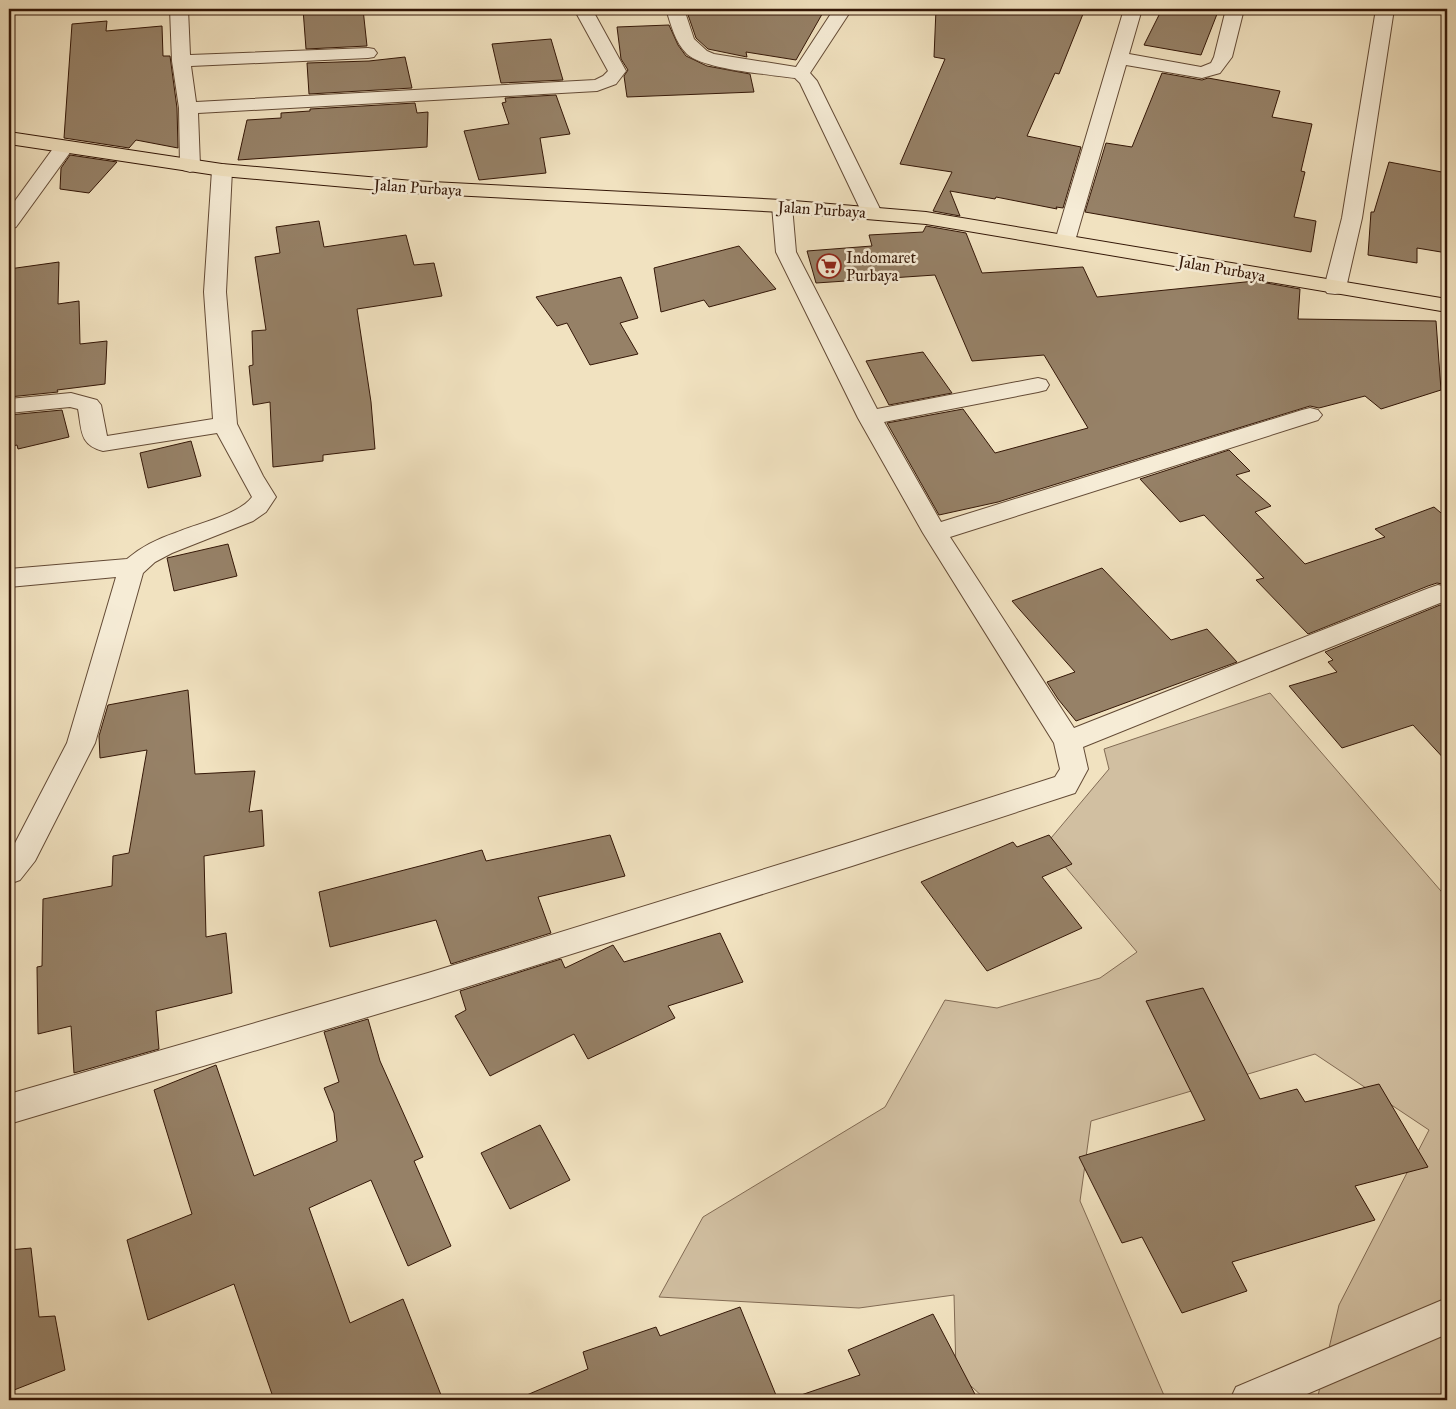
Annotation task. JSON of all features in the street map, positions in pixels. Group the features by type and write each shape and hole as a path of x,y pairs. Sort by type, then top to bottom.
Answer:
{"main road":[{"name":"Jalan Purbaya","path":"9,138 222,170 413,187 782,206 926,218 1447,306"}],"street":[{"path":"178,9 181,61 188,108 190,166"},
{"path":"188,108 597,85 609,81 615,76 617,70 583,9"},
{"path":"675,9 685,42 701,55 709,59 802,73 808,81 872,213"},
{"path":"802,73 843,9"},
{"path":"1064,241 1132,9"},
{"path":"1118,58 1202,73 1214,70 1219,66 1229,37 1235,9"},
{"path":"1335,288 1352,218 1385,9"},
{"path":"181,61 368,53"},
{"path":"9,222 64,147"},
{"path":"9,872 24,853 80,742 127,581 134,567 151,553 187,536 239,518 262,503 264,496 251,476 225,424 215,292 222,170"},
{"path":"9,1109 447,980 852,854 1065,785 1074,769 1068,742 935,533 870,418 786,252 782,206"},
{"path":"870,418 1038,385"},
{"path":"9,406 71,400 80,401 89,405 96,440 103,444 225,424"},
{"path":"935,533 1310,415"},
{"path":"9,578 134,567"},
{"path":"1068,742 1438,594 1447,596"},
{"path":"1250,1400 1447,1316"}],"shaded area":[{"path":"1270,693 1447,898 1447,1400 1317,1400 1339,1305 1429,1130 1315,1054 1091,1121 1080,1201 1166,1400 986,1400 956,1372 954,1295 859,1308 659,1297 703,1217 885,1107 945,1000 997,1008 1100,978 1137,952 1046,844 1109,769 1104,749"}],"building":[{"path":"303,9 363,9 367,46 306,49"},
{"path":"686,9 825,9 796,60 746,52 747,57 708,49 696,38"},
{"path":"936,9 1085,9 1059,74 1055,73 1027,136 1081,147 1063,208 1056,207 1057,209 996,197 995,199 950,191 960,216 933,211 952,172 900,164 945,59 934,57"},
{"path":"1162,9 1219,9 1201,55 1144,45"},
{"path":"107,21 106,31 162,26 163,56 170,56 177,108 178,148 136,140 129,148 64,138 72,24"},
{"path":"669,25 678,45 686,56 707,66 750,74 754,92 627,97 624,76 628,70 621,59 617,27"},
{"path":"551,39 563,80 501,83 492,44"},
{"path":"405,57 412,88 309,94 307,63 369,61"},
{"path":"1162,73 1202,80 1208,78 1280,91 1272,117 1312,124 1301,171 1305,172 1294,217 1316,221 1311,252 1085,212 1106,143 1132,147"},
{"path":"556,95 570,134 540,138 546,173 479,180 464,131 509,124 502,103 506,102 505,98"},
{"path":"415,103 417,113 428,112 427,147 238,160 247,120 281,118 281,113 310,111 310,109"},
{"path":"70,155 117,162 89,193 60,189 61,168"},
{"path":"1389,162 1447,173 1447,253 1417,248 1417,263 1368,255 1371,212 1374,212"},
{"path":"319,221 324,247 406,235 414,265 434,263 442,296 357,309 371,402 375,449 323,455 323,461 273,467 270,402 253,405 249,366 253,365 252,331 266,330 255,257 280,253 276,227"},
{"path":"926,226 966,233 982,273 1083,267 1097,297 1255,281 1300,289 1298,319 1436,321 1441,390 1381,409 1365,396 1319,408 1310,406 998,502 939,515 887,423 963,409 995,453 1088,428 1044,355 972,361 935,275 816,283 807,251 872,246 869,235 923,232"},
{"path":"739,246 776,289 709,307 704,300 661,312 654,268"},
{"path":"59,262 58,304 79,301 80,344 107,341 105,384 57,390 58,392 9,397 9,269"},
{"path":"621,277 638,318 620,323 638,354 590,365 567,323 557,326 536,297"},
{"path":"923,352 952,393 889,405 866,361"},
{"path":"62,410 69,437 18,449 17,445 9,447 9,415"},
{"path":"191,441 201,476 148,488 140,453"},
{"path":"1229,450 1250,471 1236,475 1271,506 1255,512 1305,564 1385,537 1375,529 1434,507 1447,518 1447,585 1437,583 1428,586 1308,634 1256,580 1264,578 1204,515 1180,522 1140,479"},
{"path":"228,544 237,576 174,591 167,558"},
{"path":"1102,568 1171,640 1207,629 1237,662 1076,721 1047,682 1075,672 1012,601"},
{"path":"1440,605 1447,607 1447,762 1413,725 1342,748 1289,686 1337,672 1328,662 1333,660 1325,652"},
{"path":"188,690 195,774 255,771 249,812 262,810 264,846 204,856 206,937 226,933 232,993 156,1011 159,1049 74,1073 71,1026 38,1034 37,967 42,966 43,899 112,886 113,856 129,853 147,750 100,758 99,736 108,705"},
{"path":"610,835 625,876 538,897 551,933 451,964 436,920 330,947 319,892 482,850 486,861"},
{"path":"1049,835 1072,864 1042,877 1082,928 987,971 921,882 1013,842 1017,847"},
{"path":"720,933 743,982 668,1006 675,1018 588,1059 574,1034 490,1076 455,1016 466,1010 460,991 561,959 565,968 613,945 624,962"},
{"path":"1203,988 1260,1099 1297,1089 1305,1102 1379,1084 1428,1167 1355,1186 1375,1220 1232,1262 1247,1291 1182,1313 1142,1237 1122,1243 1079,1157 1205,1120 1146,1001"},
{"path":"368,1019 380,1061 423,1157 414,1161 451,1246 408,1266 371,1180 309,1208 350,1323 403,1299 443,1400 274,1400 234,1284 148,1320 127,1240 192,1214 154,1090 216,1065 254,1176 337,1141 334,1113 324,1088 339,1082 324,1032"},
{"path":"540,1125 570,1180 510,1209 481,1153"},
{"path":"31,1248 39,1317 55,1316 65,1370 9,1392 9,1250"},
{"path":"740,1307 778,1400 515,1400 588,1369 583,1352 656,1327 660,1336"},
{"path":"933,1314 978,1400 802,1400 801,1395 860,1375 848,1350"}],"place":[{"name":"Indomaret Purbaya","path":"829,266"}]}
